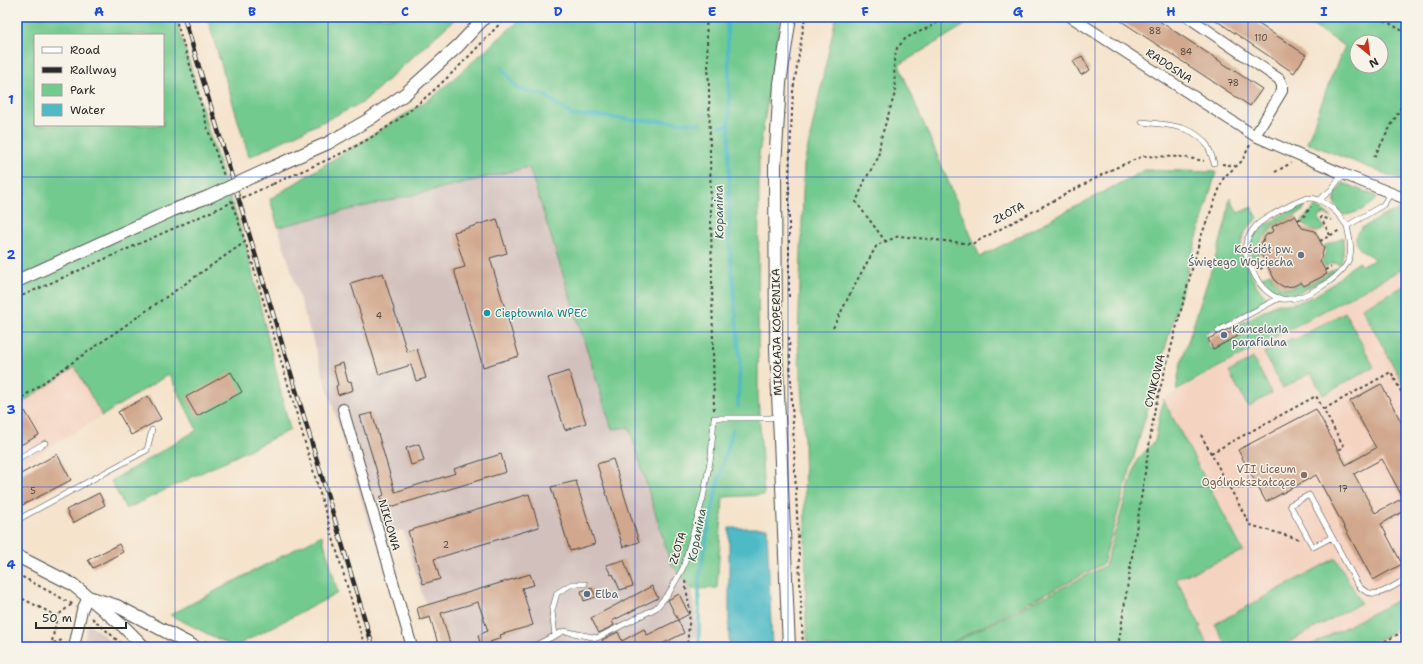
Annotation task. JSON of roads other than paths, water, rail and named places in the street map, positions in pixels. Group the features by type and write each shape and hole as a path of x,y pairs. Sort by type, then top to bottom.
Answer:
{"street":[{"path":"17,281 173,210 208,197 328,143 368,120 399,99 458,46 485,17"},
{"name":"MIKOŁAJA KOPERNIKA","path":"789,647 776,348 775,166 780,83 790,17"},
{"name":"RADOSNA","path":"1071,17 1255,136 1406,199"},
{"path":"1188,17 1279,79 1282,85 1282,91 1255,136"},
{"name":"NIKLOWA","path":"343,409 412,647"},
{"path":"17,556 72,584 124,627 144,647"},
{"path":"74,647 82,610 88,597"},
{"path":"88,597 117,606 195,647"},
{"path":"170,647 182,641"}],"lane":[{"path":"1142,122 1184,128 1196,134 1207,146 1214,162"},
{"path":"1319,200 1331,190 1343,174"},
{"path":"1347,226 1383,206 1392,192"},
{"path":"1310,198 1319,200 1329,205 1347,226 1350,244 1350,257 1345,268 1336,277 1303,296 1292,299 1279,298 1272,295 1262,288 1248,262 1245,248 1248,238 1257,225 1296,202 1310,198"},
{"path":"1218,330 1279,298"},
{"name":"ZŁOTA","path":"532,647 564,631 597,638 656,608 669,592 683,568 703,498 711,456 714,418 771,418 778,415"},
{"path":"17,520 147,450 152,430"},
{"path":"17,459 45,443"},
{"path":"1332,537 1313,547 1290,505 1309,495 1332,537 1358,585 1363,591 1372,594 1382,592 1406,579"},
{"path":"555,636 552,611 557,593 572,584 585,584"}],"water":[{"path":"729,528 767,528 772,647 729,647"}],"waterway":[{"name":"Kopanina","path":"727,17 729,82 729,241 740,361 738,406"},
{"path":"502,68 518,89 545,95 573,116 600,116 632,120 699,123"},
{"path":"719,126 729,126"},
{"name":"Kopanina","path":"699,647 699,578 717,486 733,429"}],"railway":[{"path":"184,17 373,647"}],"place":[{"name":"Kościół pw. Świętego Wojciecha","path":"1301,255"},
{"name":"Ciepłownia WPEC","path":"487,313"},
{"name":"Kancelaria parafialna","path":"1224,335"},
{"name":"VII Liceum Ogólnokształcące","path":"1304,475"},
{"name":"Elba","path":"587,594"}]}
